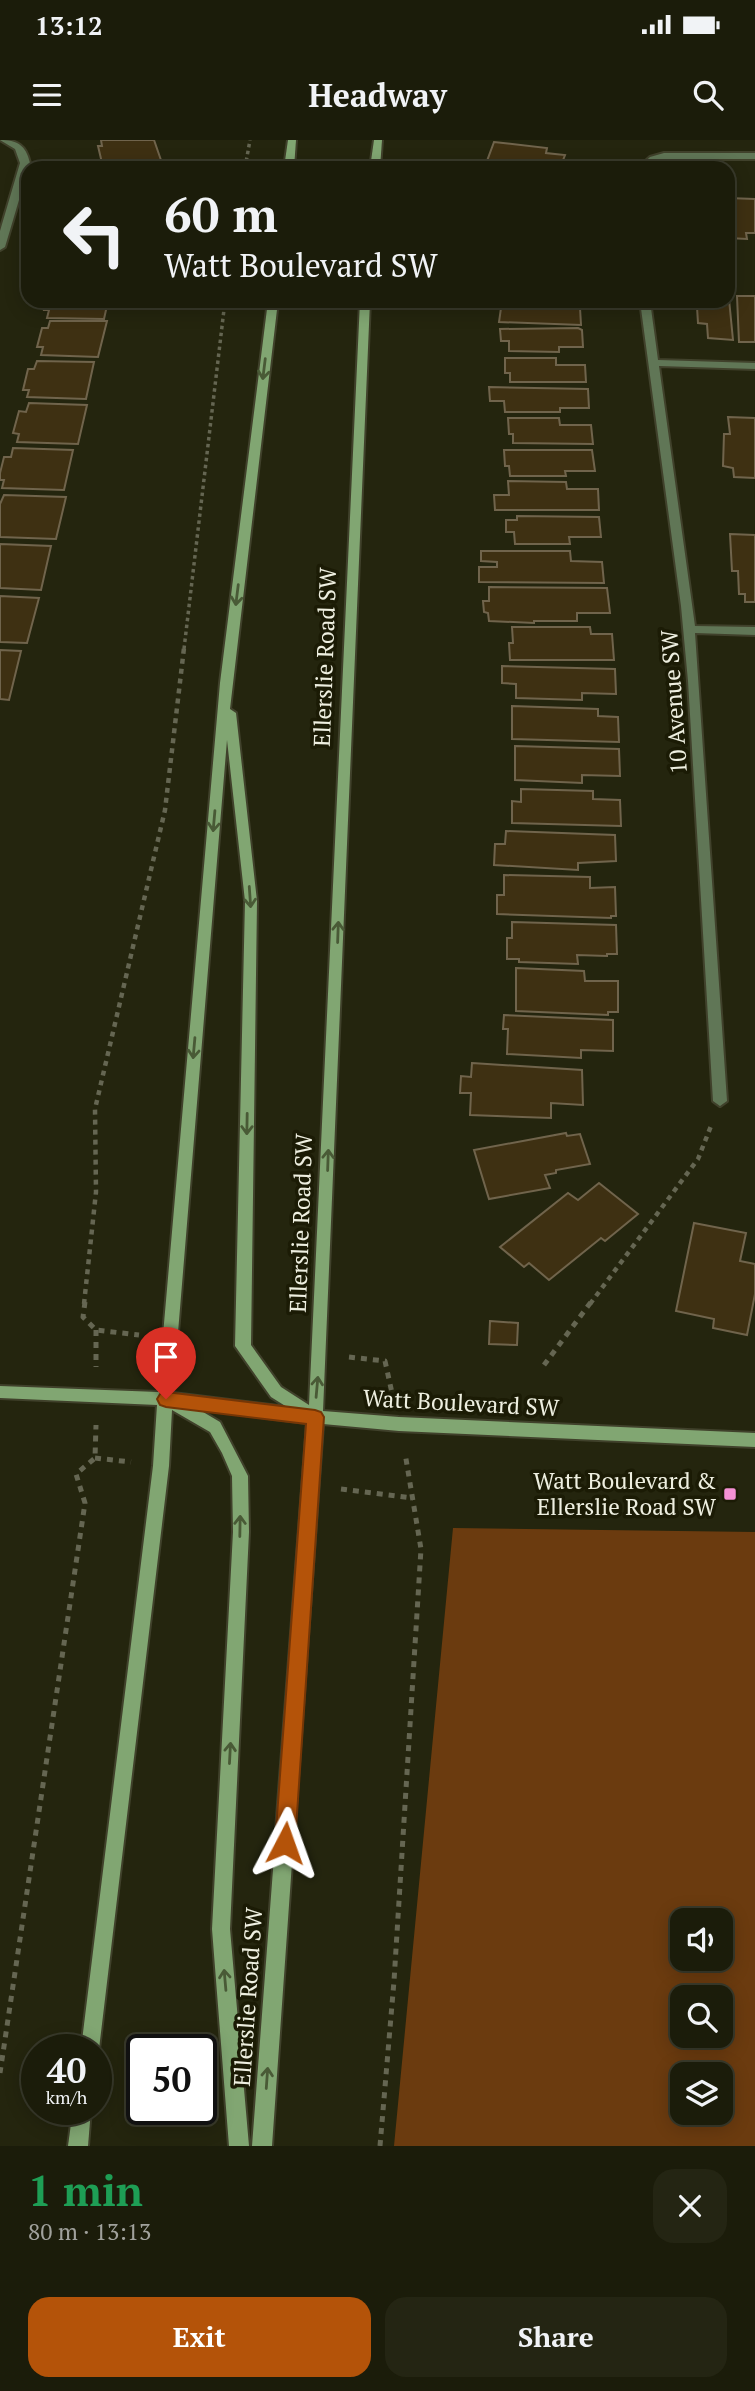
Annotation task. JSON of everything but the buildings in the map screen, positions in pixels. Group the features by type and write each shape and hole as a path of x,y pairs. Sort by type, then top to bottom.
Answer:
{"main road":[{"path":"290,161 292,140"},
{"path":"376,161 377,140"},
{"path":"92,2034 161,1466 226,682 271,308"},
{"name":"Ellerslie Road SW","path":"262,2146 321,1340 365,308"},
{"path":"226,682 251,901 243,1346 276,1392 315,1417"},
{"name":"Watt Boulevard SW","path":"0,1392 166,1399 399,1424 755,1440"},
{"path":"166,1399 215,1427 240,1476 241,1532 221,1929 239,2146"},
{"path":"78,2146 80,2125"}],"street":[{"path":"3,140 17,146 25,161"},
{"path":"651,161 677,155 755,156"},
{"path":"0,247 21,176"},
{"name":"10 Avenue SW","path":"646,308 689,629 720,1101"},
{"path":"652,363 755,366"},
{"path":"689,629 755,631"}],"path":[{"path":"246,161 250,140"},
{"path":"96,1330 83,1317 96,1192 95,1109 165,810 224,308"},
{"path":"544,1365 698,1159 720,1101"},
{"path":"0,2073 85,1503 76,1474 95,1458"},
{"path":"380,2146 394,1981 421,1549 413,1498"}],"shaded area":[{"path":"453,1528 755,1532 755,2146 394,2146"}],"place":[{"name":"Watt Boulevard & Ellerslie Road SW","path":"730,1494"}],"route":[{"path":"166,1399 315,1417 285,1843"}]}
